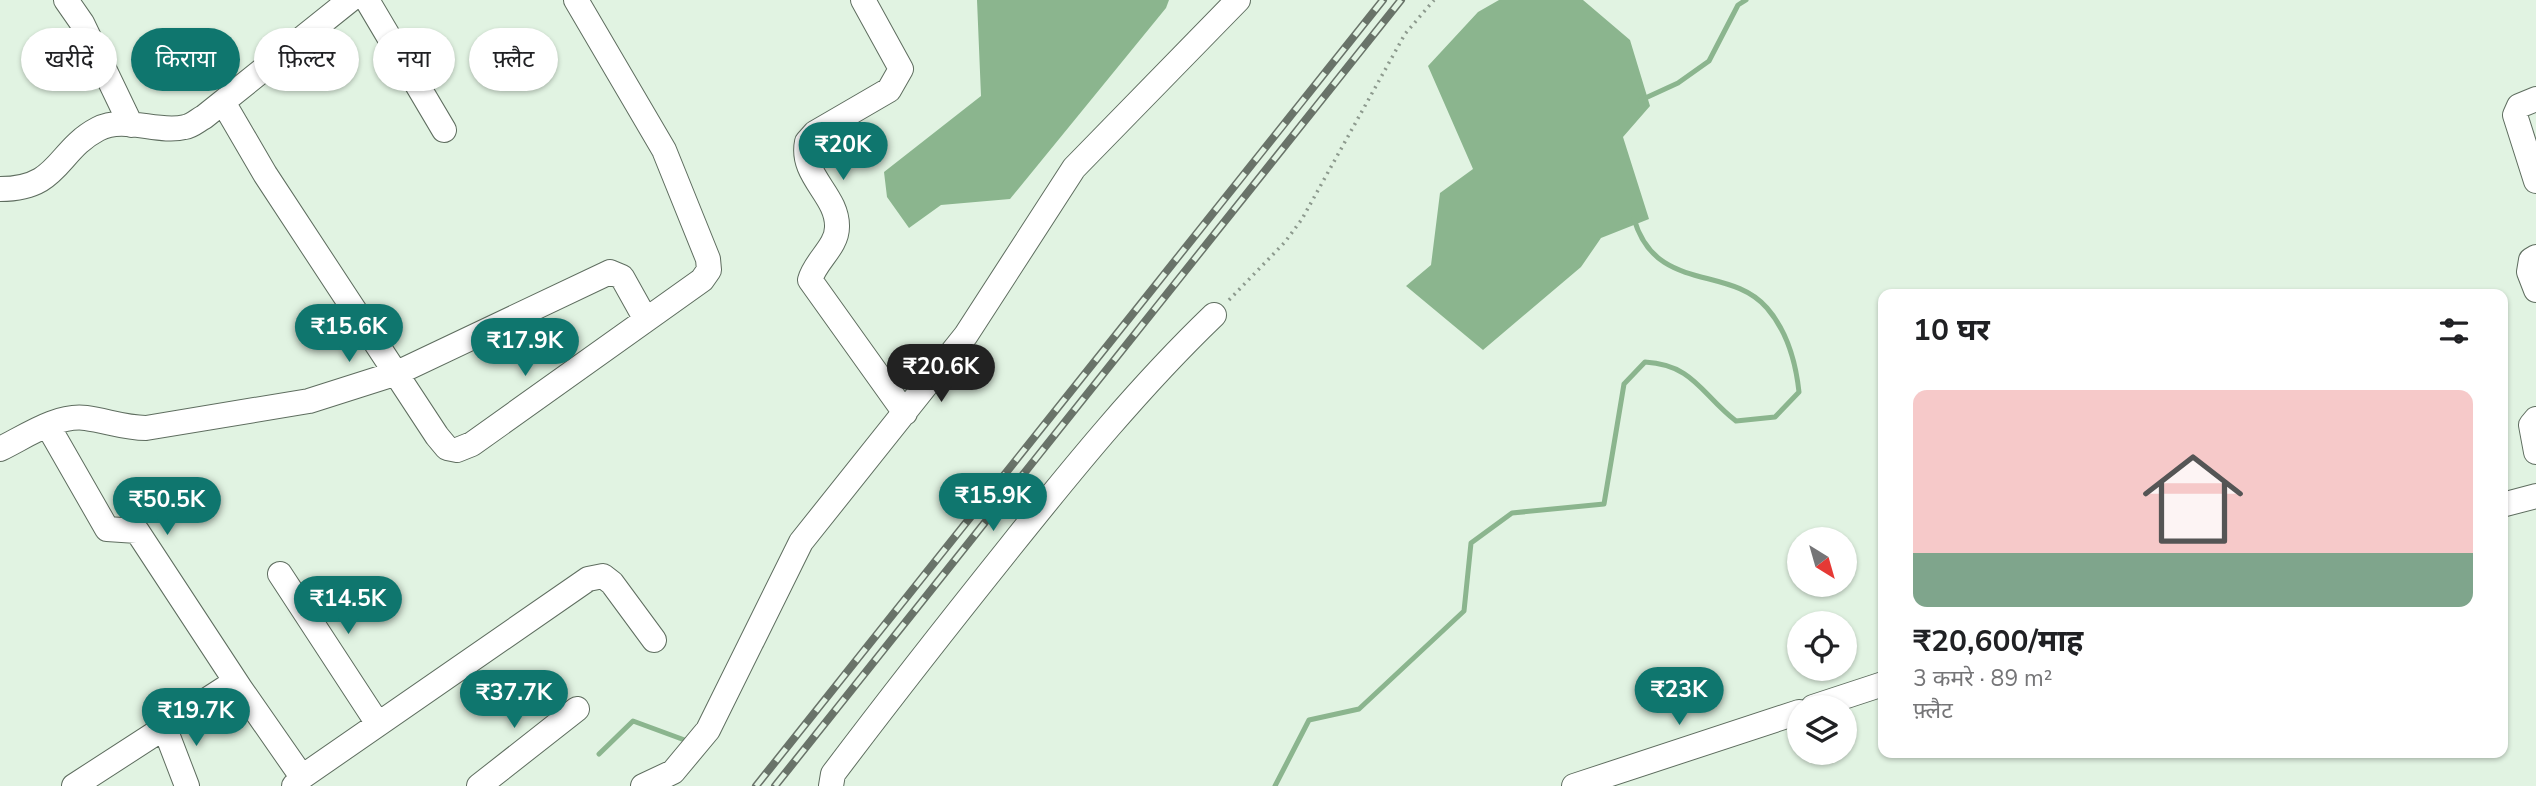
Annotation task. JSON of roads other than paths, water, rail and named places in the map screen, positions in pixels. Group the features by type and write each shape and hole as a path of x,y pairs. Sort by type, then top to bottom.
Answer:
{"street":[{"path":"66,0 82,23 131,125"},
{"path":"0,189 25,189 40,181 99,128 131,125 186,127 223,102 350,0"},
{"path":"368,0 444,130"},
{"path":"223,102 265,174 437,436 447,448 457,450 472,444 702,280 709,271 708,259 664,150 576,0"},
{"path":"863,0 901,69 889,90 815,133 807,142 806,164 836,216 837,230 833,242 814,267 810,280 905,413"},
{"path":"643,786 673,772 708,730 801,542 967,335 1074,168 1238,0"},
{"path":"2536,99 2519,106 2515,115 2536,181"},
{"path":"2536,257 2531,260 2529,272 2536,290"},
{"path":"0,449 65,419 84,418 126,428 146,428 309,401 397,373 610,272 622,277 646,320"},
{"path":"831,786 833,775 893,694 1040,510 1126,408 1214,315"},
{"path":"2536,419 2531,425 2536,452"},
{"path":"48,426 107,529 136,531 298,781 588,579 603,576 612,583 654,640"},
{"path":"2508,503 2536,496"},
{"path":"280,574 378,724"},
{"path":"74,786 230,685 240,688"},
{"path":"1850,695 1878,686"},
{"path":"479,786 577,709"},
{"path":"1574,786 1787,716"},
{"path":"164,726 187,786"}],"waterway":[{"path":"1641,100 1678,83 1709,61 1738,5 1746,0"},
{"path":"1275,786 1309,720 1359,709 1464,611 1471,543 1512,513 1604,504 1624,384 1645,362 1662,364 1686,375 1736,421 1775,417 1799,392 1789,348 1780,327 1767,308 1751,295 1733,286 1676,269 1659,258 1644,243 1634,219"},
{"path":"599,754 633,721 690,742"}],"railway":[{"path":"756,786 1383,0"},
{"path":"775,786 1401,0"}]}
